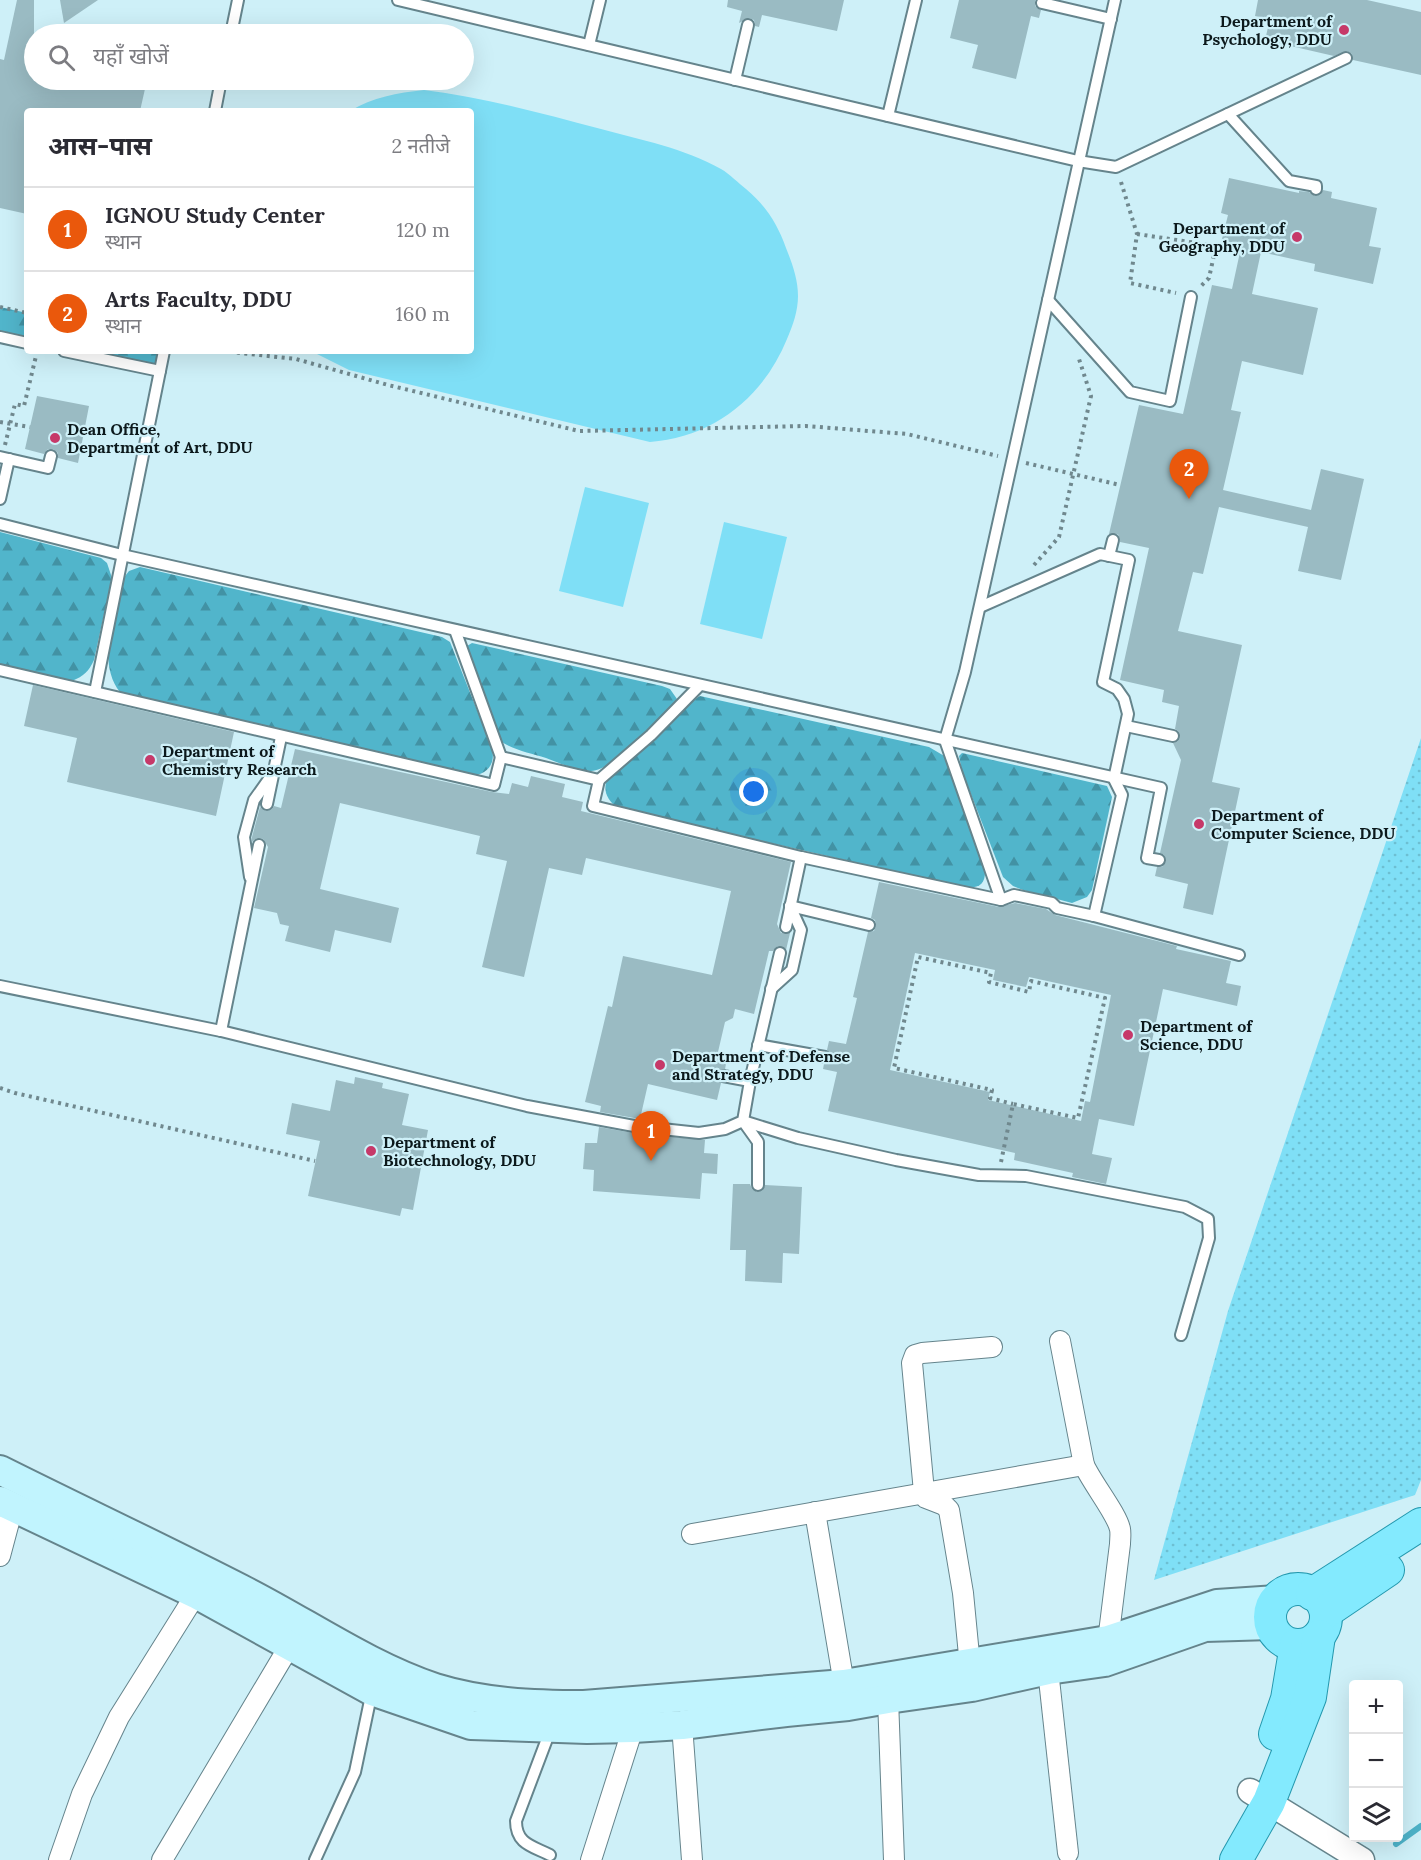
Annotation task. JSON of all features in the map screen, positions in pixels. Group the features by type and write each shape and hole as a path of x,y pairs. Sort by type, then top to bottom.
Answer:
{"main road":[{"path":"0,1470 243,1589 376,1662 435,1688 486,1700 544,1706 584,1706 846,1695 971,1676 1107,1651 1273,1613 1290,1590 1299,1589 1313,1622"},
{"path":"7,1504 196,1594 372,1691 471,1725 633,1728 682,1725 786,1712 846,1695 888,1699 971,1676 1048,1670 1107,1651"},
{"path":"1230,1856 1259,1797 1267,1758 1313,1622 1421,1524"},
{"path":"1273,1613 1281,1640 1313,1622 1421,1548"}],"street":[{"path":"1060,1341 1084,1465 1120,1529 1107,1651"},
{"path":"971,1676 963,1593 949,1510 945,1505 926,1498 924,1492 912,1363 915,1355 922,1353 992,1347"},
{"path":"692,1534 1084,1465"},
{"path":"0,1556 7,1504"},
{"path":"815,1512 846,1695"},
{"path":"59,1860 82,1794 119,1717 196,1594"},
{"path":"162,1860 290,1645"},
{"path":"1048,1670 1068,1853"},
{"path":"888,1699 894,1860"},
{"path":"682,1725 692,1860"},
{"path":"591,1860 633,1728"},
{"path":"1259,1797 1362,1860"}],"lane":[{"path":"233,24 238,0"},
{"path":"398,0 1078,161 1116,167 1346,58"},
{"path":"589,45 600,0"},
{"path":"888,116 916,0"},
{"path":"1001,900 945,740 965,672 980,607 1115,0"},
{"path":"1042,3 1111,19"},
{"path":"735,80 748,25"},
{"path":"215,108 219,90"},
{"path":"1228,114 1289,181 1316,186 1316,189"},
{"path":"1048,300 1130,392 1145,400 1170,401 1191,297"},
{"path":"0,338 24,342"},
{"path":"78,354 160,371"},
{"path":"95,692 163,354"},
{"path":"0,499 4,458 48,468 51,456"},
{"path":"0,524 122,555 1161,789 1147,858 1159,860"},
{"path":"1109,556 1113,540"},
{"path":"980,607 1100,554 1129,560 1103,682 1117,689 1124,699 1128,714 1114,779 1122,795 1094,916"},
{"path":"0,670 494,785 501,757 455,630"},
{"path":"700,685 651,735 598,780 593,806 801,857 1001,900 1014,895 1052,903 1058,908 1239,955"},
{"path":"1126,726 1173,736"},
{"path":"267,804 281,737"},
{"path":"501,757 598,780"},
{"path":"548,780 551,768"},
{"path":"251,884 244,837 254,800 274,772"},
{"path":"221,1031 259,845"},
{"path":"786,927 801,857"},
{"path":"790,906 870,925"},
{"path":"771,989 792,970 801,930 790,906"},
{"path":"758,1185 758,1142 743,1121 780,953"},
{"path":"0,986 221,1031 527,1106 652,1131 699,1133 725,1129 743,1121 798,1138 896,1160 979,1175 1026,1176 1185,1207 1208,1219 1209,1238 1181,1335"},
{"path":"758,1046 825,1058"},
{"path":"368,1079 371,1068"},
{"path":"723,1076 750,1081"},
{"path":"315,1860 355,1772 372,1691"},
{"path":"550,1855 520,1840 516,1831 516,1821 551,1728"}],"path":[{"path":"1116,167 1137,234 1130,283 1191,297 1209,278 1216,246 1137,234"},
{"path":"0,307 24,312"},
{"path":"1006,596 1059,537 1091,396 1066,321"},
{"path":"4,458 15,404 24,406 37,354"},
{"path":"250,354 296,359 388,385 579,431 817,427 907,434 1120,485"},
{"path":"0,422 30,427"},
{"path":"918,957 991,973 989,982 1029,992 1031,981 1105,998 1078,1118 1013,1104 990,1098 992,1090 894,1068 918,957"},
{"path":"0,1088 15,1094 315,1161"},
{"path":"998,1174 1013,1104"}],"shaded area":[{"path":"424,90 468,97 513,106 647,141 692,155 721,169 753,195 775,223 783,239 794,271 798,296 793,323 777,360 750,396 715,423 673,439 650,442 349,370 317,354 474,354 474,108 356,108 386,96"},
{"path":"585,487 649,503 623,607 559,591"},
{"path":"724,522 787,537 762,639 700,624"},
{"path":"1421,738 1421,1480 1415,1495 1154,1580 1228,1311"}],"green space":[{"path":"0,307 24,312 24,342 0,337"},
{"path":"78,354 163,354 160,371"},
{"path":"0,532 101,558 107,563 112,578 94,660 86,673 72,681 0,665"},
{"path":"140,567 442,637 450,642 492,748 491,764 481,774 470,777 120,692 109,667 109,637 122,580 129,571"},
{"path":"472,643 662,686 670,689 677,699 670,710 644,736 610,764 591,771 574,768 515,749 499,740 467,653 467,646"},
{"path":"700,696 929,747 946,757 985,868 983,882 973,887 963,887 617,808 606,794 605,786 608,777 690,702"},
{"path":"962,753 1107,786 1112,797 1092,890 1087,897 1072,903 1023,890 1013,886 1003,877 962,771 959,756"}],"building":[{"path":"17,0 34,0 34,24 24,24 24,90 145,90 141,108 24,108 24,213 0,208 0,59 4,60"},
{"path":"60,0 98,0 64,23"},
{"path":"728,0 844,0 837,31 762,15 759,27 755,26 754,20 749,18 739,23 742,11 727,7"},
{"path":"959,0 1035,0 1035,6 1041,10 1039,18 1031,16 1016,79 972,68 978,45 950,38"},
{"name":"Department of Psychology, DDU","path":"1258,0 1367,0 1421,12 1421,75 1353,60 1352,54 1347,51 1334,56 1265,40 1270,19 1255,16"},
{"path":"1229,178 1299,193 1299,191 1309,192 1315,196 1320,195 1323,190 1332,192 1331,198 1377,208 1369,246 1381,248 1373,284 1314,271 1315,264 1261,252 1252,294 1318,308 1303,375 1242,361 1231,410 1241,412 1223,490 1311,510 1321,469 1364,479 1341,580 1298,571 1308,527 1219,507 1203,574 1193,572 1178,631 1242,645 1212,782 1240,788 1213,915 1183,908 1188,884 1155,876 1157,867 1162,867 1166,861 1164,855 1160,853 1181,760 1173,743 1180,737 1175,729 1179,706 1162,702 1164,690 1120,680 1149,548 1120,542 1118,534 1109,534 1139,405 1183,414 1212,285 1232,289 1240,252 1220,247 1228,215 1221,213"},
{"name":"Dean Office, Department of Art, DDU","path":"37,396 89,406 78,463 58,458 58,453 53,449 48,449 44,454 25,449"},
{"name":"Department of Chemistry Research","path":"33,685 234,732 216,816 67,782 77,738 24,726"},
{"path":"295,749 509,794 512,783 528,787 531,776 565,784 562,797 583,802 581,811 791,862 777,924 781,933 790,933 786,950 778,946 773,951 769,951 754,1014 735,1009 733,1018 725,1022 718,1052 728,1054 725,1069 720,1069 716,1074 716,1079 721,1083 717,1100 648,1084 640,1119 600,1112 601,1106 585,1102 608,1006 612,1007 623,956 712,975 731,891 586,858 582,875 549,868 524,977 482,967 507,861 476,854 480,836 340,803 320,889 399,908 391,943 335,930 330,952 285,941 289,926 280,924 277,913 254,908 268,847 263,839 257,838 252,842 252,837 260,807 266,811 274,806 281,808"},
{"name":"Department of Science, DDU","path":"879,882 999,907 1015,903 1046,909 1055,915 1177,946 1176,949 1231,961 1226,983 1241,986 1237,1006 1163,989 1134,1126 1099,1119 1092,1154 1112,1158 1106,1184 1072,1177 1073,1173 1014,1160 1015,1153 828,1111 837,1072 823,1069 824,1064 828,1064 832,1059 832,1054 827,1050 829,1041 846,1044 857,998 853,997 868,932 874,931 876,926 875,920 871,918","holes":["915,953 995,970 993,980 1026,987 1029,977 1111,995 1090,1102 1085,1101 1081,1121 988,1100 990,1092 890,1070"]},
{"name":"Department of Biotechnology, DDU","path":"355,1077 383,1083 382,1088 409,1094 402,1125 428,1130 413,1210 402,1208 400,1216 308,1196 320,1141 286,1134 292,1103 330,1111 336,1080 354,1084"},
{"path":"599,1127 633,1133 705,1140 704,1153 718,1154 717,1174 702,1173 700,1199 593,1191 594,1170 583,1169 585,1143 597,1143"},
{"path":"733,1184 750,1184 757,1192 762,1191 765,1185 802,1187 799,1254 783,1253 782,1283 745,1281 746,1250 730,1250"}],"waterway":[{"path":"1396,1844 1421,1826"}],"place":[{"name":"Department of Psychology, DDU","path":"1344,30"},
{"name":"Department of Geography, DDU","path":"1297,237"},
{"name":"Dean Office, Department of Art, DDU","path":"55,438"},
{"name":"Arts Faculty, DDU","path":"1189,499"},
{"name":"Department of Chemistry Research","path":"150,760"},
{"name":"Department of Computer Science, DDU","path":"1199,824"},
{"name":"Department of Science, DDU","path":"1128,1035"},
{"name":"Department of Defense and Strategy, DDU","path":"660,1065"},
{"name":"Department of Biotechnology, DDU","path":"371,1151"},
{"name":"IGNOU Study Center","path":"651,1161"}]}
